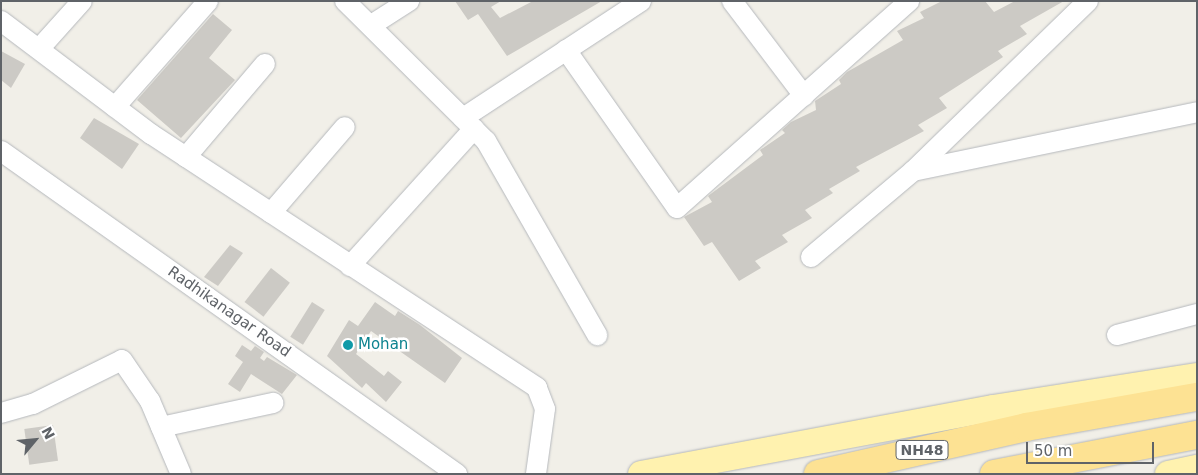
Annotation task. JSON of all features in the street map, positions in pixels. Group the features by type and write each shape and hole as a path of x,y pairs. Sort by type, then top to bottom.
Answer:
{"highway":[{"name":"NH48","path":"818,474 1026,427 1197,397"},
{"path":"994,474 1197,435"}],"main road":[{"path":"641,474 993,408 1197,376"},
{"path":"1168,474 1197,468"}],"street":[{"path":"39,49 82,1"},
{"path":"115,107 208,1"},
{"path":"346,1 372,24 486,141 539,228 598,335"},
{"path":"372,24 409,1"},
{"path":"350,266 469,124 566,50 641,1"},
{"path":"732,1 804,96"},
{"path":"566,50 676,208 909,1"},
{"path":"811,257 913,172 1088,1"},
{"path":"1,21 115,107 186,157 537,388 545,409 536,474"},
{"path":"186,157 265,64"},
{"path":"913,172 1197,112"},
{"path":"271,213 345,127"},
{"name":"Radhikanagar Road","path":"1,151 457,474"},
{"path":"1117,335 1197,314"},
{"path":"1,413 33,404 122,360 150,401 181,474"},
{"path":"161,427 273,403"}],"building":[{"path":"455,1 501,1 491,7 500,18 533,1 602,1 507,56 478,14 468,20"},
{"path":"942,1 985,1 994,12 1015,1 1064,1 1020,26 1027,34 998,51 1003,57 939,98 947,108 918,125 924,131 856,167 860,171 829,189 833,193 805,210 812,218 782,235 788,242 755,261 761,268 739,281 712,242 704,246 684,217 712,202 708,196 763,155 760,150 785,133 782,130 791,122 816,110 815,101 841,84 839,80 847,72 903,40 897,31 924,18 920,12"},
{"path":"213,14 232,30 209,58 235,80 181,138 137,100"},
{"path":"1,51 25,64 11,88 1,80"},
{"path":"94,118 139,144 122,169 80,138"},
{"path":"230,245 243,253 218,286 204,277"},
{"path":"271,268 290,283 263,317 245,302"},
{"path":"312,302 325,310 303,345 290,337"},
{"path":"375,302 395,316 398,311 420,325 462,358 445,383 371,331 356,354 384,376 388,371 402,382 386,402 366,383 362,388 327,356 349,320 358,326"},
{"path":"242,345 251,351 255,346 264,352 260,358 264,361 267,357 297,375 282,394 251,374 240,392 228,384 243,362 235,356"},
{"path":"53,425 58,461 29,465 24,429"}],"place":[{"name":"Mohan","path":"348,345"}]}
